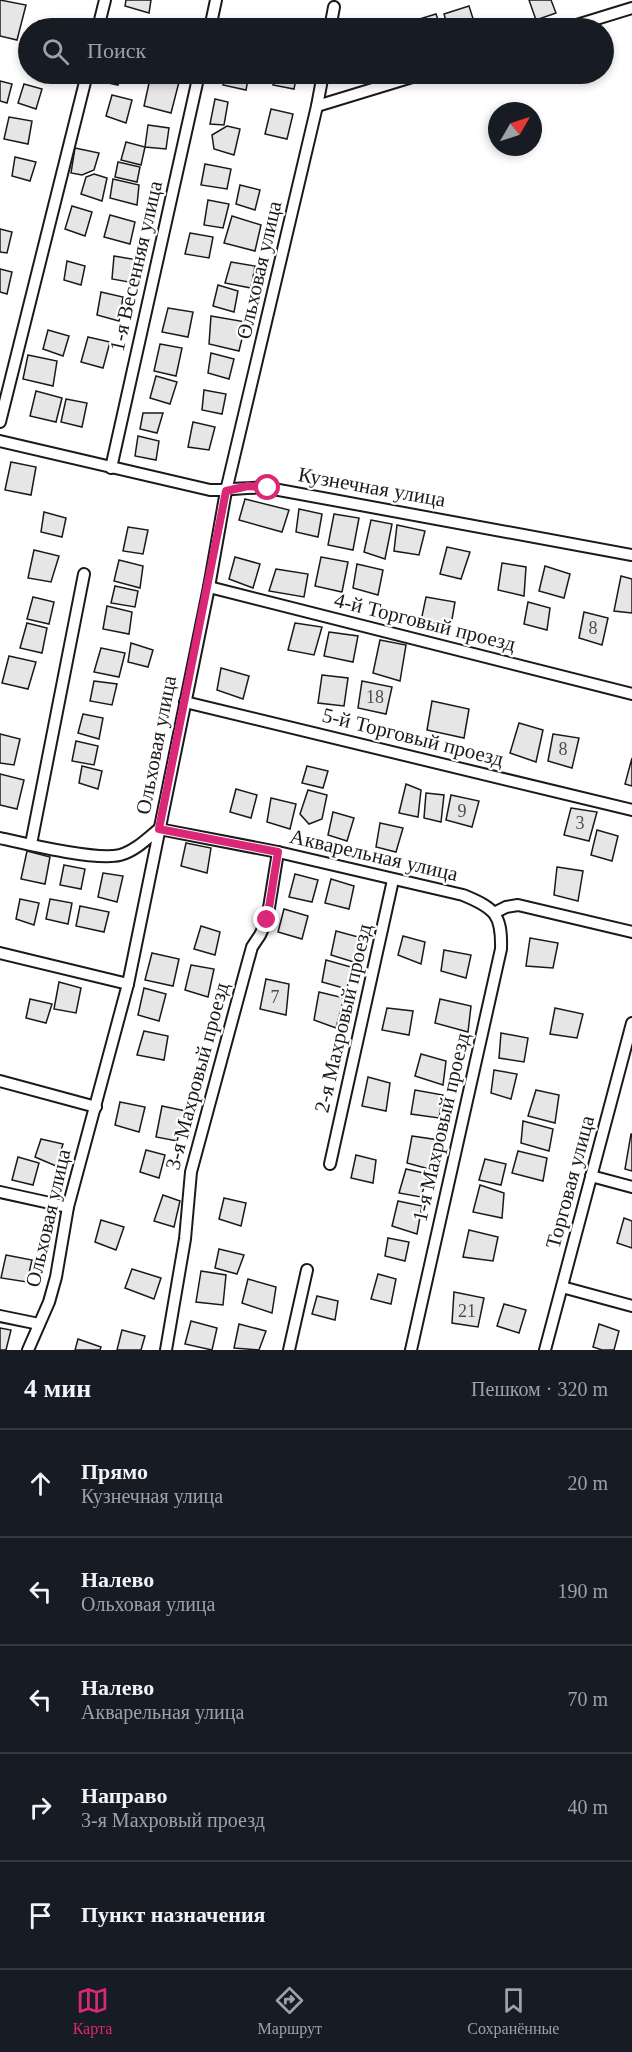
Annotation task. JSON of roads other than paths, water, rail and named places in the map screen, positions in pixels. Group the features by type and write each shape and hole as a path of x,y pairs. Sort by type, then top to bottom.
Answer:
{"street":[{"path":"100,18 105,0"},
{"path":"212,18 216,0"},
{"path":"332,18 334,7"},
{"path":"600,18 632,8"},
{"path":"0,422 84,84"},
{"name":"1-я Весенняя улица","path":"111,468 198,84"},
{"name":"Ольховая улица","path":"28,1350 49,1302 68,1207 129,984 209,587 226,491 321,84"},
{"path":"317,106 389,84"},
{"name":"Кузнечная улица","path":"0,441 210,490 226,491 248,486 268,488 632,555"},
{"path":"31,844 84,574"},
{"name":"4-й Торговый проезд","path":"209,587 632,694"},
{"name":"5-й Торговый проезд","path":"184,702 632,810"},
{"path":"0,838 90,855 120,855 159,829"},
{"name":"Акварельная улица","path":"159,829 278,852 463,895 479,902 494,913"},
{"name":"3-я Махровый проезд","path":"166,1350 185,1239 191,1172 246,965 252,947 267,920 278,852"},
{"name":"2-я Махровый проезд","path":"330,1164 393,880"},
{"path":"494,913 506,907 518,905 632,932"},
{"name":"1-я Махровый проезд","path":"411,1350 501,949 501,928 494,913"},
{"path":"0,953 129,984"},
{"name":"Торговая улица","path":"545,1350 591,1176 627,1060 632,1023"},
{"path":"0,1081 96,1107"},
{"path":"591,1176 632,1187"},
{"path":"0,1192 68,1207"},
{"path":"289,1350 307,1270"},
{"path":"562,1287 632,1306"},
{"path":"0,1316 39,1324"}]}
